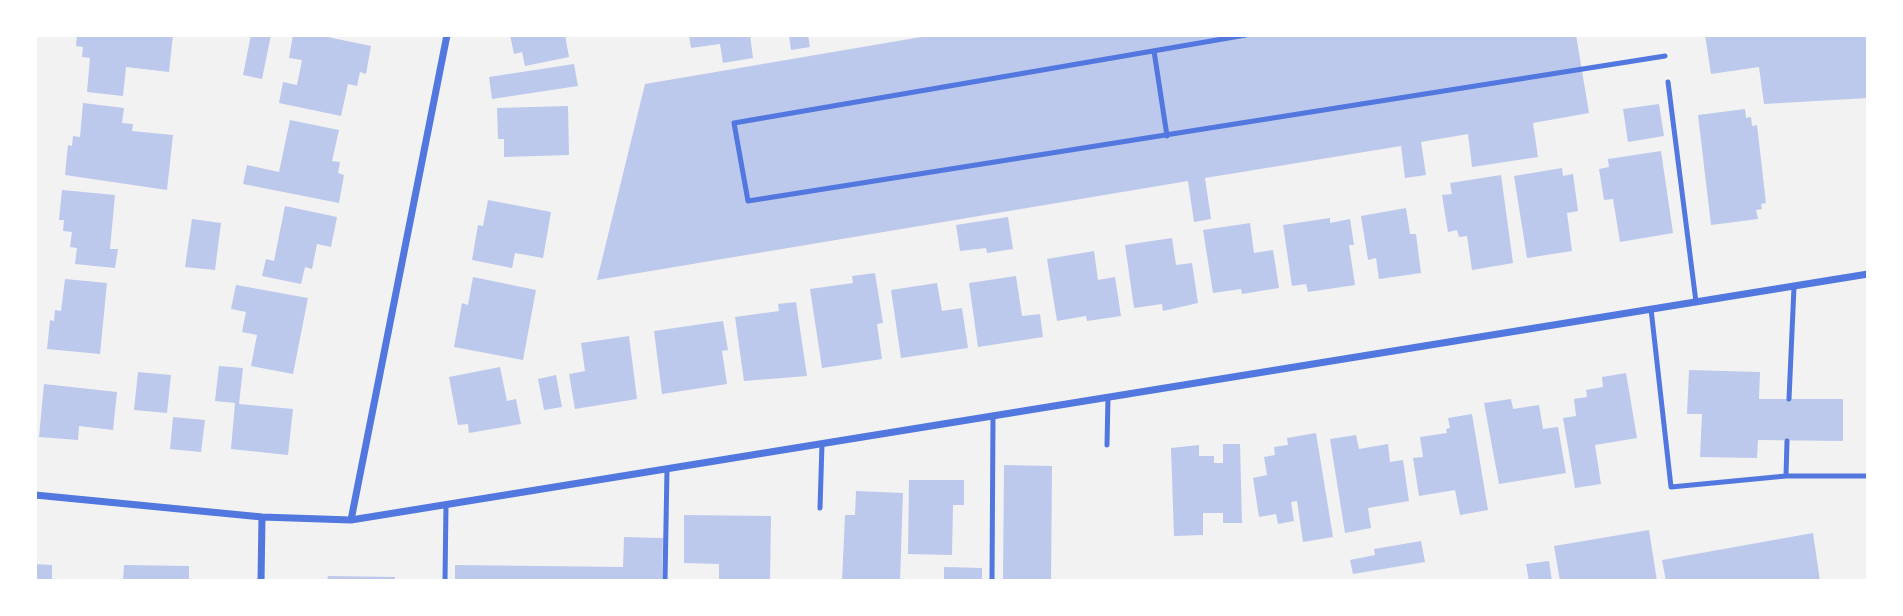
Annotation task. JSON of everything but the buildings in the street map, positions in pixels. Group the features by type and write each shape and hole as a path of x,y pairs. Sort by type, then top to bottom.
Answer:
{"street":[{"path":"351,520 447,35"},
{"path":"35,495 262,517 351,520 1868,274"},
{"path":"261,581 262,517"}],"lane":[{"path":"1246,35 734,123 748,201 1665,56"},
{"path":"1154,51 1167,136"},
{"path":"1668,82 1696,302"},
{"path":"1789,399 1794,286"},
{"path":"1651,309 1671,487 1786,476 1868,476"},
{"path":"1107,445 1108,397"},
{"path":"992,581 993,416"},
{"path":"1786,476 1787,441"},
{"path":"820,508 822,444"},
{"path":"665,581 667,469"},
{"path":"445,581 446,505"}]}
